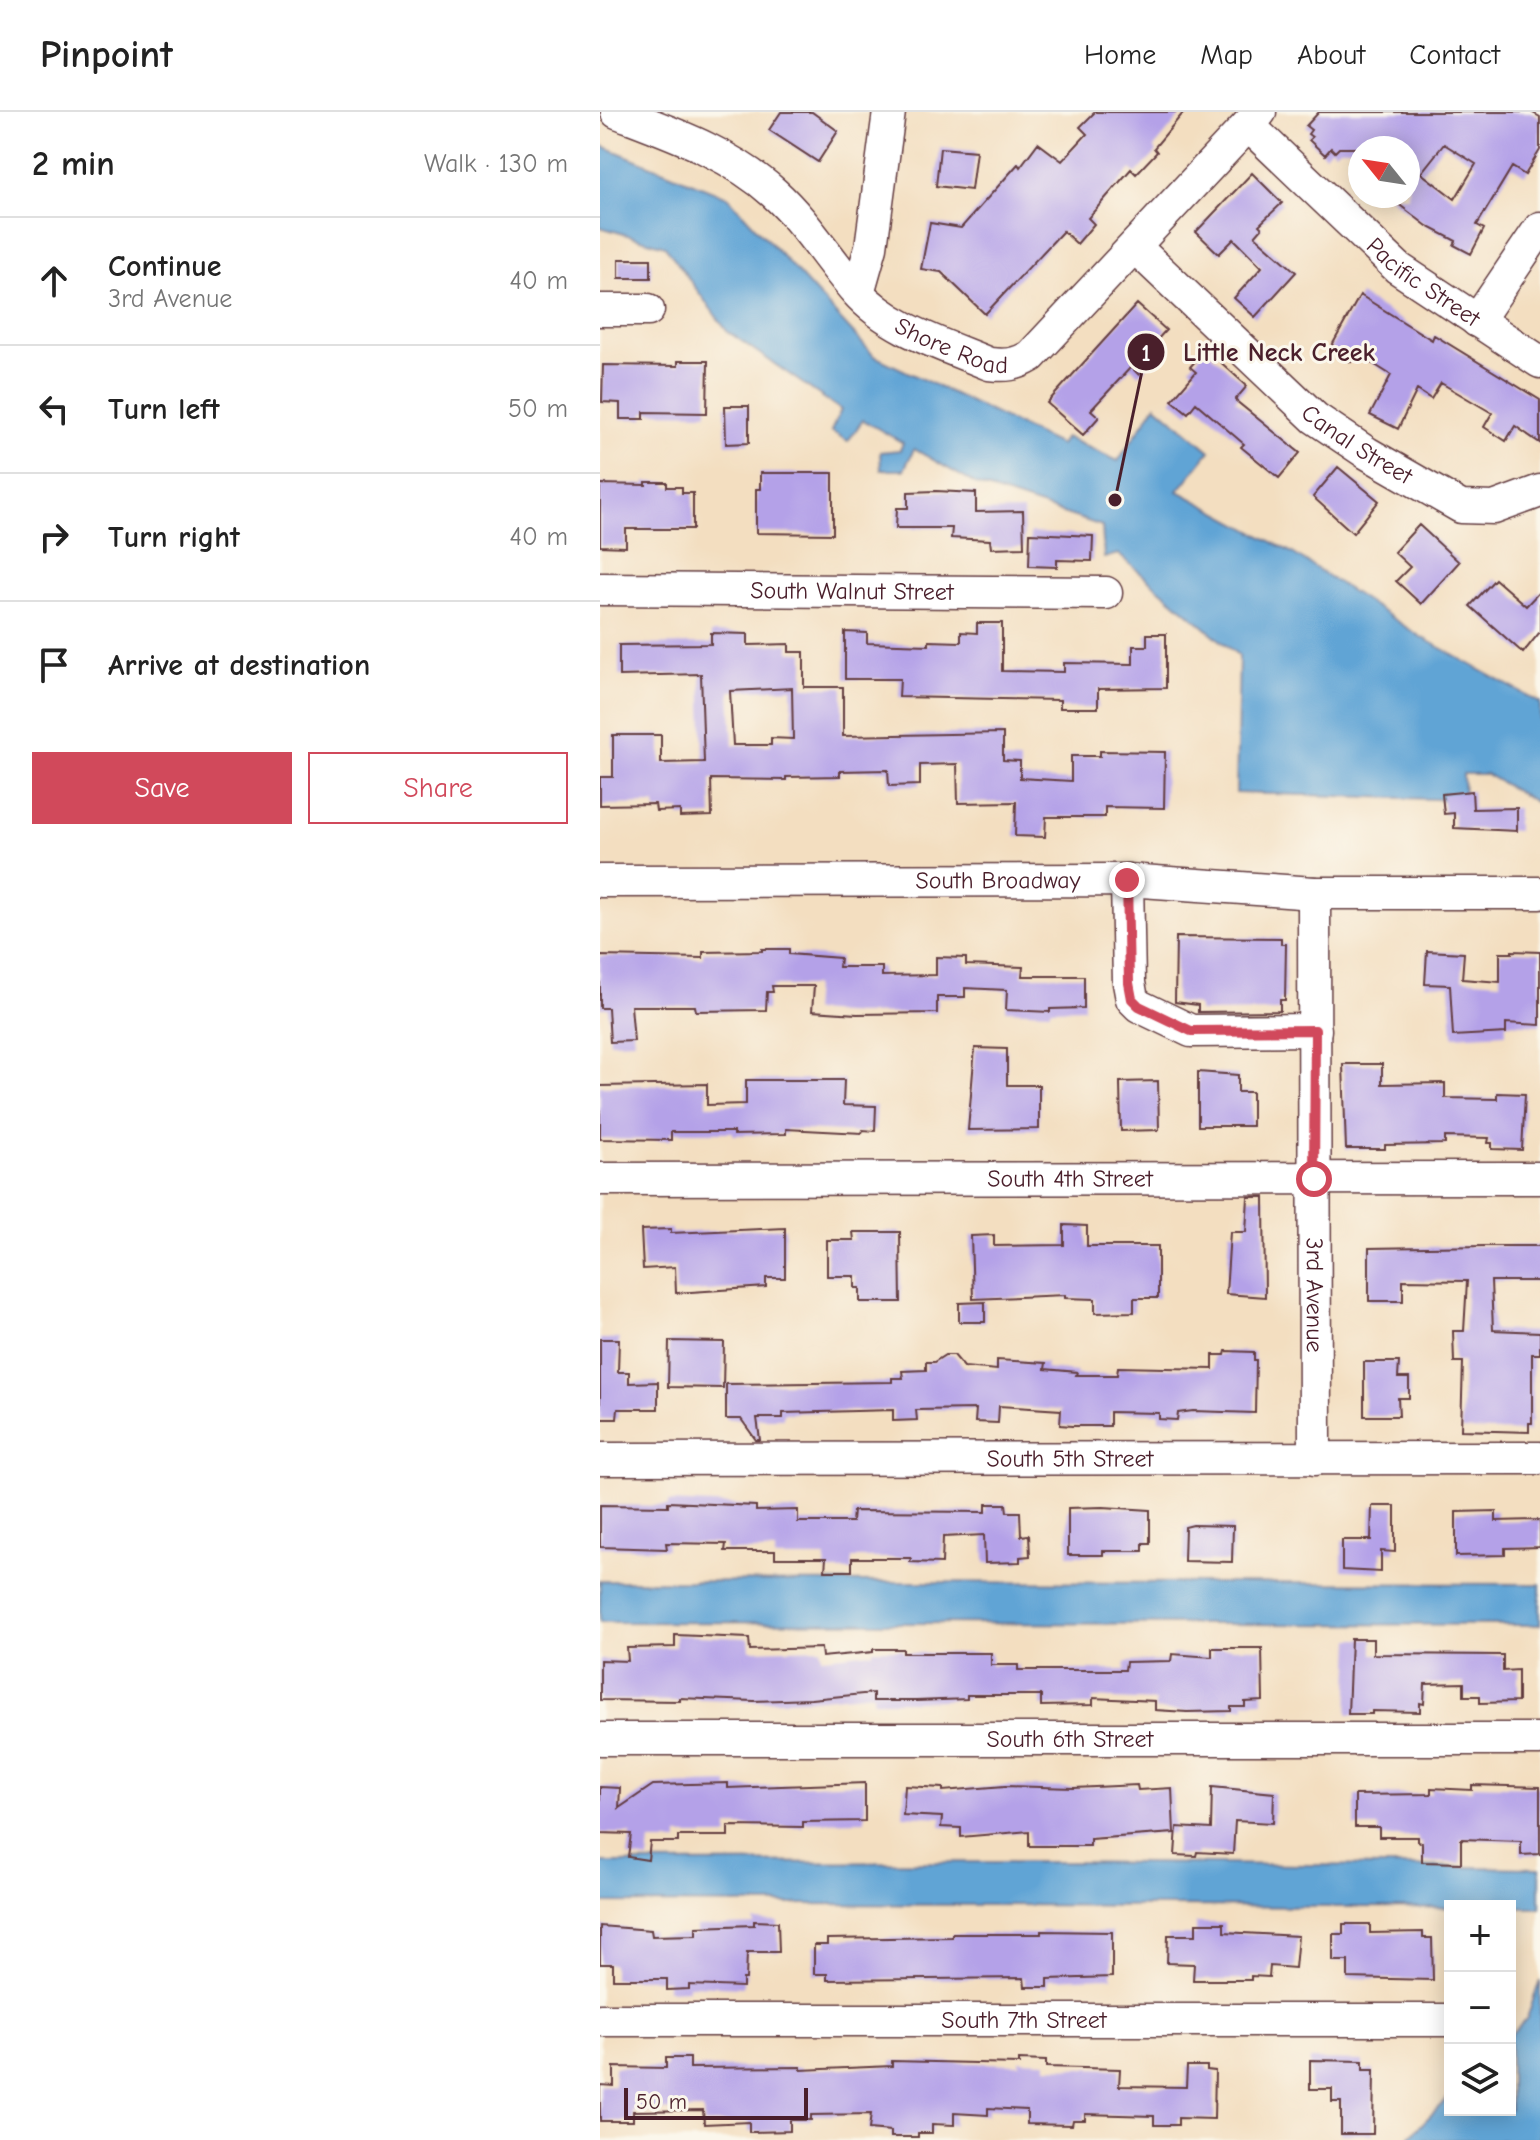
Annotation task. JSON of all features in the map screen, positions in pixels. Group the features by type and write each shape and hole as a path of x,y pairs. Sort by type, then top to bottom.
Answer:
{"street":[{"name":"Shore Road","path":"617,112 725,157 773,192 813,235 858,293 898,325 989,364 1019,363 1031,356 1254,119"},
{"path":"858,293 871,247 889,112"},
{"name":"Pacific Street","path":"1254,119 1398,268 1540,362"},
{"path":"1477,321 1540,228"},
{"name":"Canal Street","path":"1135,247 1315,418 1379,460 1461,507 1494,508 1540,491"},
{"path":"600,310 648,310"},
{"name":"South Walnut Street","path":"600,589 1106,593"},
{"path":"1127,880 1129,983 1132,999 1139,1006 1191,1031 1315,1030"},
{"name":"South Broadway","path":"600,881 1127,880 1314,893 1540,893"},
{"name":"3rd Avenue","path":"1314,893 1315,1459"},
{"name":"South 4th Street","path":"600,1179 1540,1178"},
{"name":"South 5th Street","path":"600,1459 1540,1458"},
{"name":"South 6th Street","path":"600,1739 1540,1739"},
{"name":"South 7th Street","path":"600,2020 1444,2020"}],"water":[{"path":"600,145 728,197 874,356 1060,445 1065,437 1118,461 1156,405 1210,451 1178,491 1291,552 1421,637 1540,703 1540,805 1486,774 1463,774 1464,800 1236,793 1239,656 1118,554 1104,558 1102,526 977,485 914,449 904,470 881,470 880,452 900,450 903,443 863,420 848,441 831,431 841,410 727,331 665,246 600,227"},
{"path":"600,1581 1540,1584 1540,1625 600,1622"},
{"path":"1067,1862 1540,1868 1540,1908 1516,1908 1516,1900 1444,1900 1444,1907 600,1903 600,1863"},
{"path":"1540,1980 1540,2140 1406,2140 1444,2102 1444,2116 1516,2116 1516,2030 1527,2018"}],"building":[{"path":"781,112 812,112 838,131 818,162 769,130"},
{"path":"1095,112 1184,112 1154,148 1157,152 1136,174 1131,169 1088,218 1094,224 1077,244 1063,231 985,314 941,272 921,269 930,223 961,228 1018,164 1020,167 1038,143 1062,161 1087,134 1080,127"},
{"path":"1319,112 1531,112 1540,117 1540,150 1525,175 1512,167 1477,225 1484,229 1471,254 1404,208 1420,208 1420,136 1348,136 1348,148 1339,148 1335,152 1331,148 1325,155 1309,140 1311,130 1306,126","holes":["1444,144 1476,164 1455,199 1421,173"]},
{"path":"940,148 976,151 971,190 936,186"},
{"path":"1252,173 1282,203 1259,225 1262,228 1255,236 1296,272 1255,317 1234,298 1262,267 1234,239 1219,254 1196,232"},
{"path":"619,259 651,259 651,278 619,278"},
{"path":"1360,295 1432,340 1434,335 1540,400 1540,443 1515,426 1506,441 1484,427 1492,413 1441,383 1431,399 1417,390 1398,429 1370,415 1391,375 1356,353 1351,362 1330,349"},
{"path":"1137,304 1166,330 1144,354 1152,361 1139,375 1131,367 1091,410 1099,417 1083,435 1047,403"},
{"path":"1206,349 1247,386 1235,400 1300,453 1279,478 1241,447 1244,444 1196,403 1188,413 1172,400 1196,372 1190,367"},
{"path":"678,361 708,361 707,413 644,412 644,419 620,419 620,403 602,402 603,365 678,366"},
{"path":"725,406 749,406 749,443 726,444"},
{"path":"1338,467 1379,501 1353,533 1313,497"},
{"path":"760,473 833,473 833,534 756,533 756,489 760,489"},
{"path":"646,482 667,482 667,487 682,487 682,493 693,493 693,529 626,529 626,547 600,546 600,484 646,485"},
{"path":"908,492 976,493 976,512 1023,511 1024,547 991,548 990,540 951,538 952,528 896,528 897,508 908,508"},
{"path":"1419,525 1459,562 1421,604 1396,581 1410,567 1394,552"},
{"path":"1030,533 1093,536 1092,561 1057,560 1057,567 1029,566"},
{"path":"1495,579 1526,606 1540,591 1540,632 1523,653 1470,606"},
{"path":"977,623 1002,623 1002,671 1064,672 1064,663 1133,664 1133,646 1147,646 1147,634 1166,634 1166,688 1098,689 1098,708 1060,708 1060,700 899,697 900,679 845,679 845,632 867,633 867,643 929,645 929,641 961,642 961,632 977,633"},
{"path":"711,633 748,634 748,645 789,644 789,652 804,652 804,687 843,687 843,736 1003,733 1003,760 1020,761 1020,778 1071,781 1071,756 1100,756 1100,751 1165,752 1164,808 1105,807 1105,817 1046,817 1045,837 1015,836 1016,802 958,803 957,764 920,765 920,785 889,786 888,770 840,771 840,776 786,777 786,780 711,779 712,816 680,817 680,810 656,811 655,804 600,805 600,777 613,777 613,735 661,735 661,763 704,762 701,674 619,676 619,645 711,644","holes":["792,688 793,739 771,738 771,745 733,745 730,691"]},
{"path":"1472,791 1473,809 1517,808 1517,831 1454,828 1454,813 1444,814 1442,794"},
{"path":"1176,937 1281,938 1281,944 1286,944 1285,1000 1280,1000 1280,1011 1198,1012 1198,1005 1175,1002"},
{"path":"789,949 789,954 840,958 839,967 882,967 882,976 936,975 936,957 966,958 966,965 1023,967 1022,976 1084,976 1084,1008 1050,1009 1050,1012 1006,1010 1007,990 965,988 965,997 937,997 937,1013 812,1011 814,986 772,986 773,992 767,992 766,1010 696,1011 695,1006 631,1006 634,1041 610,1042 608,1008 600,1008 600,956 703,958 703,952"},
{"path":"1427,951 1464,953 1462,979 1500,982 1500,953 1540,952 1540,1025 1506,1023 1506,1033 1453,1036 1450,985 1425,984"},
{"path":"975,1048 1007,1049 1007,1085 1039,1085 1039,1129 968,1130"},
{"path":"1343,1064 1382,1064 1382,1084 1445,1083 1445,1098 1497,1099 1497,1093 1525,1094 1522,1150 1492,1149 1489,1138 1445,1137 1445,1144 1346,1149"},
{"path":"1198,1072 1238,1075 1238,1092 1252,1092 1252,1126 1198,1126"},
{"path":"746,1080 844,1080 843,1105 876,1106 875,1131 786,1129 786,1134 733,1135 733,1132 671,1132 671,1140 600,1139 600,1086 707,1084 707,1105 746,1104"},
{"path":"1158,1081 1159,1130 1121,1131 1120,1082"},
{"path":"1248,1197 1264,1197 1265,1297 1226,1294 1230,1232 1246,1232"},
{"path":"1064,1225 1087,1226 1087,1246 1158,1246 1158,1298 1134,1298 1134,1312 1095,1313 1095,1299 1065,1298 1065,1295 973,1299 971,1236 994,1235 994,1246 1064,1245"},
{"path":"785,1228 785,1278 766,1278 766,1287 676,1293 675,1267 643,1269 641,1230 671,1229 671,1233"},
{"path":"853,1232 900,1232 901,1302 860,1302 860,1288 855,1288 855,1276 827,1276 827,1240 854,1240"},
{"path":"1540,1246 1540,1281 1491,1281 1493,1330 1540,1332 1540,1354 1532,1354 1532,1423 1529,1423 1529,1432 1461,1430 1463,1362 1454,1362 1453,1331 1464,1331 1467,1281 1403,1280 1403,1301 1369,1301 1369,1248"},
{"path":"985,1302 985,1322 959,1322 959,1303"},
{"path":"600,1339 619,1339 618,1372 629,1372 629,1383 658,1382 658,1409 618,1409 617,1419 600,1419"},
{"path":"669,1341 724,1342 723,1388 668,1387"},
{"path":"1226,1351 1254,1352 1255,1413 1193,1411 1178,1413 1177,1420 1159,1419 1159,1413 1110,1412 1110,1426 1072,1426 1060,1425 1061,1410 999,1406 998,1423 975,1422 976,1409 916,1410 917,1420 893,1421 893,1410 783,1413 783,1418 757,1418 760,1440 756,1440 741,1419 726,1419 726,1384 892,1382 892,1378 903,1378 902,1371 926,1370 926,1362 934,1362 945,1355 954,1355 964,1367 997,1370 997,1360 1046,1363 1045,1369 1077,1372 1076,1375 1117,1375 1118,1367 1213,1369 1213,1355 1225,1355"},
{"path":"1364,1362 1399,1362 1398,1378 1409,1378 1409,1398 1398,1398 1399,1416 1364,1416"},
{"path":"668,1502 756,1506 756,1511 798,1510 798,1522 852,1522 853,1511 986,1512 986,1504 1006,1504 1007,1512 1020,1512 1021,1536 1029,1535 1030,1556 1020,1557 1020,1562 985,1563 984,1535 943,1537 942,1563 910,1562 911,1558 852,1558 852,1571 825,1571 826,1558 775,1558 775,1551 725,1551 726,1544 666,1543 667,1549 600,1547 600,1505 668,1506"},
{"path":"1372,1506 1395,1506 1395,1552 1381,1551 1381,1572 1342,1570 1342,1540 1371,1540"},
{"path":"1068,1508 1150,1510 1150,1543 1143,1543 1143,1551 1068,1555"},
{"path":"1496,1511 1496,1521 1540,1520 1540,1547 1505,1548 1505,1555 1456,1556 1456,1512"},
{"path":"1233,1526 1232,1562 1184,1561 1185,1527"},
{"path":"675,1635 749,1638 750,1650 821,1648 822,1657 873,1652 873,1649 903,1649 903,1653 991,1653 991,1665 1018,1665 1018,1670 1125,1670 1126,1662 1171,1661 1172,1654 1212,1657 1212,1648 1262,1648 1263,1701 1245,1702 1245,1707 1231,1707 1231,1711 1187,1712 1155,1710 1155,1701 1093,1698 1093,1705 1041,1706 1041,1695 967,1695 967,1699 916,1701 873,1701 873,1693 754,1701 680,1698 680,1701 600,1700 600,1660 628,1661 627,1648 675,1647"},
{"path":"1351,1639 1373,1639 1373,1654 1503,1655 1503,1671 1518,1670 1518,1702 1480,1703 1480,1696 1464,1696 1464,1683 1425,1684 1424,1704 1420,1703 1420,1712 1348,1714"},
{"path":"728,1783 728,1788 865,1783 865,1821 803,1822 803,1827 728,1826 728,1836 678,1836 678,1842 650,1842 648,1860 628,1857 631,1834 600,1833 600,1787 620,1788 619,1808 653,1785"},
{"path":"1137,1785 1138,1790 1172,1788 1174,1833 1090,1839 1090,1846 1029,1846 1029,1831 961,1837 961,1828 941,1827 942,1817 903,1815 905,1786 943,1788 943,1791 1005,1786 1074,1788"},
{"path":"1472,1785 1540,1787 1540,1854 1521,1855 1521,1841 1461,1839 1461,1863 1422,1862 1422,1843 1418,1842 1418,1837 1379,1837 1379,1827 1355,1827 1355,1795 1431,1794 1431,1788 1472,1790"},
{"path":"1212,1787 1274,1793 1273,1823 1235,1821 1233,1854 1197,1852 1196,1856 1175,1855 1177,1827 1211,1829"},
{"path":"754,1921 778,1922 779,1952 747,1952 743,1987 689,1985 689,1989 667,1990 667,1979 613,1979 613,1964 600,1964 600,1926 651,1930 652,1936 696,1935 696,1927 754,1925"},
{"path":"1196,1923 1224,1923 1224,1932 1298,1936 1295,1968 1270,1966 1269,1977 1251,1976 1251,1980 1193,1980 1194,1964 1167,1963 1168,1935 1196,1935"},
{"path":"1343,1924 1370,1924 1370,1933 1423,1932 1423,1938 1432,1938 1433,1980 1348,1978 1348,1961 1333,1961 1333,1934 1343,1934"},
{"path":"1041,1931 1112,1932 1112,1977 1048,1979 1048,1987 1025,1987 1024,1978 827,1980 827,1974 814,1974 814,1945 827,1945 827,1939 1041,1934"},
{"path":"666,2058 690,2058 690,2068 801,2067 801,2070 892,2066 892,2061 1019,2064 1019,2060 1046,2061 1046,2067 1120,2069 1119,2086 1186,2087 1187,2066 1207,2066 1207,2070 1215,2071 1214,2119 1178,2118 1178,2125 1154,2125 1154,2116 1085,2114 1085,2120 1073,2120 1072,2125 1027,2124 1027,2110 988,2108 988,2115 954,2113 954,2125 932,2124 932,2133 918,2133 918,2137 891,2137 891,2131 869,2129 871,2114 811,2115 811,2120 790,2120 790,2131 749,2132 749,2122 704,2124 703,2110 633,2111 633,2121 600,2121 600,2085 614,2086 614,2067 666,2068"},
{"path":"1310,2060 1363,2061 1363,2070 1374,2070 1373,2134 1341,2134 1341,2102 1332,2102 1332,2089 1310,2089"}],"place":[{"name":"Little Neck Creek","path":"1115,500"}],"route":[{"path":"1127,880 1129,983 1132,999 1139,1006 1180,1028 1202,1033 1315,1030 1314,1179"}]}
